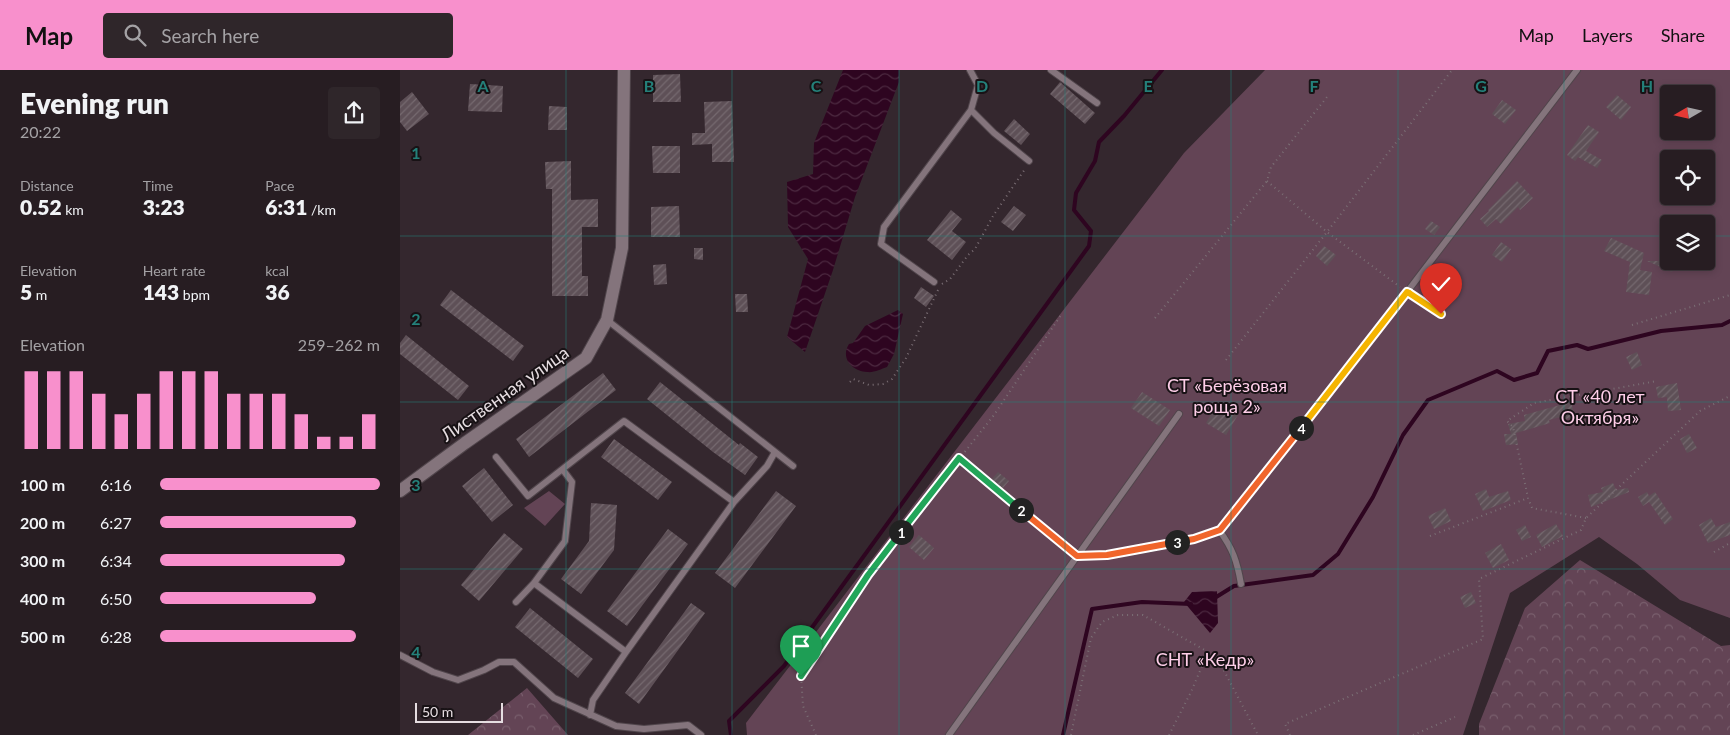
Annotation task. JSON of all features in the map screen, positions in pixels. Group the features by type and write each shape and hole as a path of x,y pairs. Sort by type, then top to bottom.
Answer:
{"street":[{"name":"Лиственная улица","path":"400,491 464,442 586,358 607,320 622,248 624,70"}],"lane":[{"path":"934,282 881,244 884,228 971,110 978,85 970,70"},
{"path":"1051,70 1097,103"},
{"path":"1077,556 1107,555 1136,550 1194,539 1220,530 1407,292 1577,70"},
{"path":"971,110 994,133 1029,161"},
{"path":"607,320 793,466"},
{"path":"949,735 1179,414"},
{"path":"496,457 528,496 624,421 734,502"},
{"path":"590,715 593,700 626,652 734,502 766,466 775,452"},
{"path":"516,602 534,583 565,541 572,482 563,470"},
{"path":"1220,530 1237,562 1241,584"},
{"path":"534,583 626,652"},
{"path":"400,655 433,672 458,680 499,662 514,662 554,698 616,726 644,729 688,725 701,735"}],"path":[{"path":"1226,360 1452,70"},
{"path":"1155,318 1268,181 1271,167 1327,97"},
{"path":"850,382 853,379 869,385 883,384 892,379 906,358 936,292 942,284 950,279 968,255 975,249 993,216 1029,161"},
{"path":"1268,181 1327,232 1407,292 1441,314"},
{"path":"1632,325 1730,294"},
{"path":"816,735 803,706 801,676 868,575 994,415 1062,315"},
{"path":"1586,518 1532,508 1528,498 1513,427 1507,421 1534,403 1657,381"},
{"path":"1290,735 1285,724 1482,639 1479,579 1581,530 1586,518 1700,411 1730,396"},
{"path":"959,458 1077,556"},
{"path":"1430,536 1528,498"},
{"path":"1714,552 1730,543"},
{"path":"1072,735 1091,638 1102,622 1118,615 1143,615 1208,652 1222,667 1258,735"},
{"path":"1169,735 1191,692 1208,652"},
{"path":"1413,735 1455,717"}],"green space":[{"name":"СТ «Берёзовая роща 2»","path":"1265,70 1730,70 1730,618 1680,600 1637,564 1599,537 1510,593 1463,735 747,735 746,723 1184,153"},
{"path":"549,491 565,504 545,526 524,508"},
{"path":"1580,560 1721,646 1730,645 1730,735 1479,735 1479,724 1525,608"},
{"path":"527,688 568,735 468,735"}],"water":[{"path":"843,70 899,70 899,82 855,197 805,352 787,337 808,259 788,227 787,182 813,174 814,143"},
{"path":"898,310 903,314 894,354 887,367 870,372 862,371 852,366 846,354 849,344 853,343 865,326"},
{"path":"1217,591 1218,623 1210,633 1184,602 1192,592"}],"building":[{"path":"680,74 681,102 653,102 653,75"},
{"path":"1060,82 1095,113 1085,124 1050,94"},
{"path":"470,84 503,86 502,112 468,111"},
{"path":"412,92 429,114 407,131 400,122 400,102"},
{"path":"1617,95 1631,107 1621,120 1606,107"},
{"path":"1502,100 1516,110 1505,124 1492,114"},
{"path":"732,101 734,162 712,162 712,144 692,145 692,133 705,133 704,102"},
{"path":"549,106 567,107 567,130 548,130"},
{"path":"1014,119 1030,134 1021,145 1004,131"},
{"path":"1588,125 1599,132 1586,151 1602,160 1597,168 1578,157 1575,161 1567,155"},
{"path":"652,146 680,146 680,173 653,173"},
{"path":"571,161 571,200 598,199 598,227 582,227 582,276 588,276 588,296 552,296 552,189 546,189 545,162"},
{"path":"1517,181 1533,198 1520,210 1518,207 1501,224 1496,219 1487,227 1480,219"},
{"path":"679,206 680,237 651,237 651,207"},
{"path":"1014,206 1026,215 1013,231 1001,222"},
{"path":"951,210 962,219 952,231 966,242 952,260 927,240"},
{"path":"1431,221 1440,227 1434,235 1425,229"},
{"path":"1611,238 1644,253 1640,270 1652,272 1649,295 1626,292 1630,262 1604,251"},
{"path":"1501,242 1511,249 1502,262 1492,255"},
{"path":"1324,246 1336,255 1327,266 1316,256"},
{"path":"694,248 703,248 703,260 694,259"},
{"path":"1647,261 1660,261 1660,267"},
{"path":"666,264 667,284 654,285 653,265"},
{"path":"921,287 934,296 926,307 914,298"},
{"path":"451,290 524,346 513,361 440,305"},
{"path":"735,294 747,294 748,312 736,312"},
{"path":"406,335 469,386 458,400 400,354 400,343"},
{"path":"1637,352 1642,365 1632,370 1626,357"},
{"path":"603,373 616,390 529,457 516,439"},
{"path":"660,382 739,445 740,443 758,457 745,475 647,399"},
{"path":"1677,383 1681,410 1668,411 1667,397 1658,398 1656,387"},
{"path":"1142,392 1170,410 1159,426 1131,408"},
{"path":"1628,392 1631,402 1620,405 1617,395"},
{"path":"1571,402 1575,417 1565,419 1564,416 1549,420 1550,423 1516,433 1518,444 1506,445 1504,434 1511,434 1508,424 1525,421 1524,415"},
{"path":"1218,403 1238,415 1226,435 1206,423"},
{"path":"1689,434 1697,448 1687,453 1680,439"},
{"path":"614,439 672,482 658,500 601,457"},
{"path":"484,468 513,505 492,522 462,486"},
{"path":"998,472 1009,481 1003,488 992,479"},
{"path":"1613,483 1616,490 1628,488 1629,492 1591,507 1588,495 1603,492 1601,488"},
{"path":"1486,489 1489,497 1508,491 1511,500 1483,511 1475,494"},
{"path":"776,491 796,506 735,588 715,573"},
{"path":"1647,492 1649,496 1655,492 1673,519 1665,525 1649,502 1643,506 1638,497"},
{"path":"591,503 617,505 614,550 581,594 561,579 589,541"},
{"path":"1445,508 1451,521 1434,529 1428,516"},
{"path":"1711,518 1716,527 1730,522 1730,535 1708,543 1699,525"},
{"path":"1556,524 1563,536 1542,547 1536,535"},
{"path":"1525,525 1531,537 1522,541 1516,530"},
{"path":"668,529 688,544 627,626 607,611"},
{"path":"504,533 523,549 479,601 461,585"},
{"path":"919,535 934,548 924,560 909,547"},
{"path":"1501,544 1509,560 1493,568 1485,553"},
{"path":"1471,592 1476,603 1465,608 1460,597"},
{"path":"691,603 705,613 639,704 625,693"},
{"path":"530,608 593,659 578,678 515,627"}],"waterway":[{"path":"731,735 729,721 784,666 1089,246 1091,231 1074,210 1076,193 1095,161 1099,142 1124,116 1162,70"},
{"path":"1213,599 1234,586 1313,575 1338,554 1373,497 1403,435 1428,400 1497,371 1514,380 1537,373 1548,351 1577,345 1588,349 1661,331 1722,325 1730,321"},
{"path":"1063,735 1092,609 1142,602 1191,604"}],"route":[{"path":"801,676 868,575 959,458 1077,556 1107,555 1194,539 1220,530 1407,292 1441,314"}],"park label":[{"name":"СТ «40 лет Октября»","path":"1600,407"},
{"name":"СНТ «Кедр»","path":"1205,660"}]}
